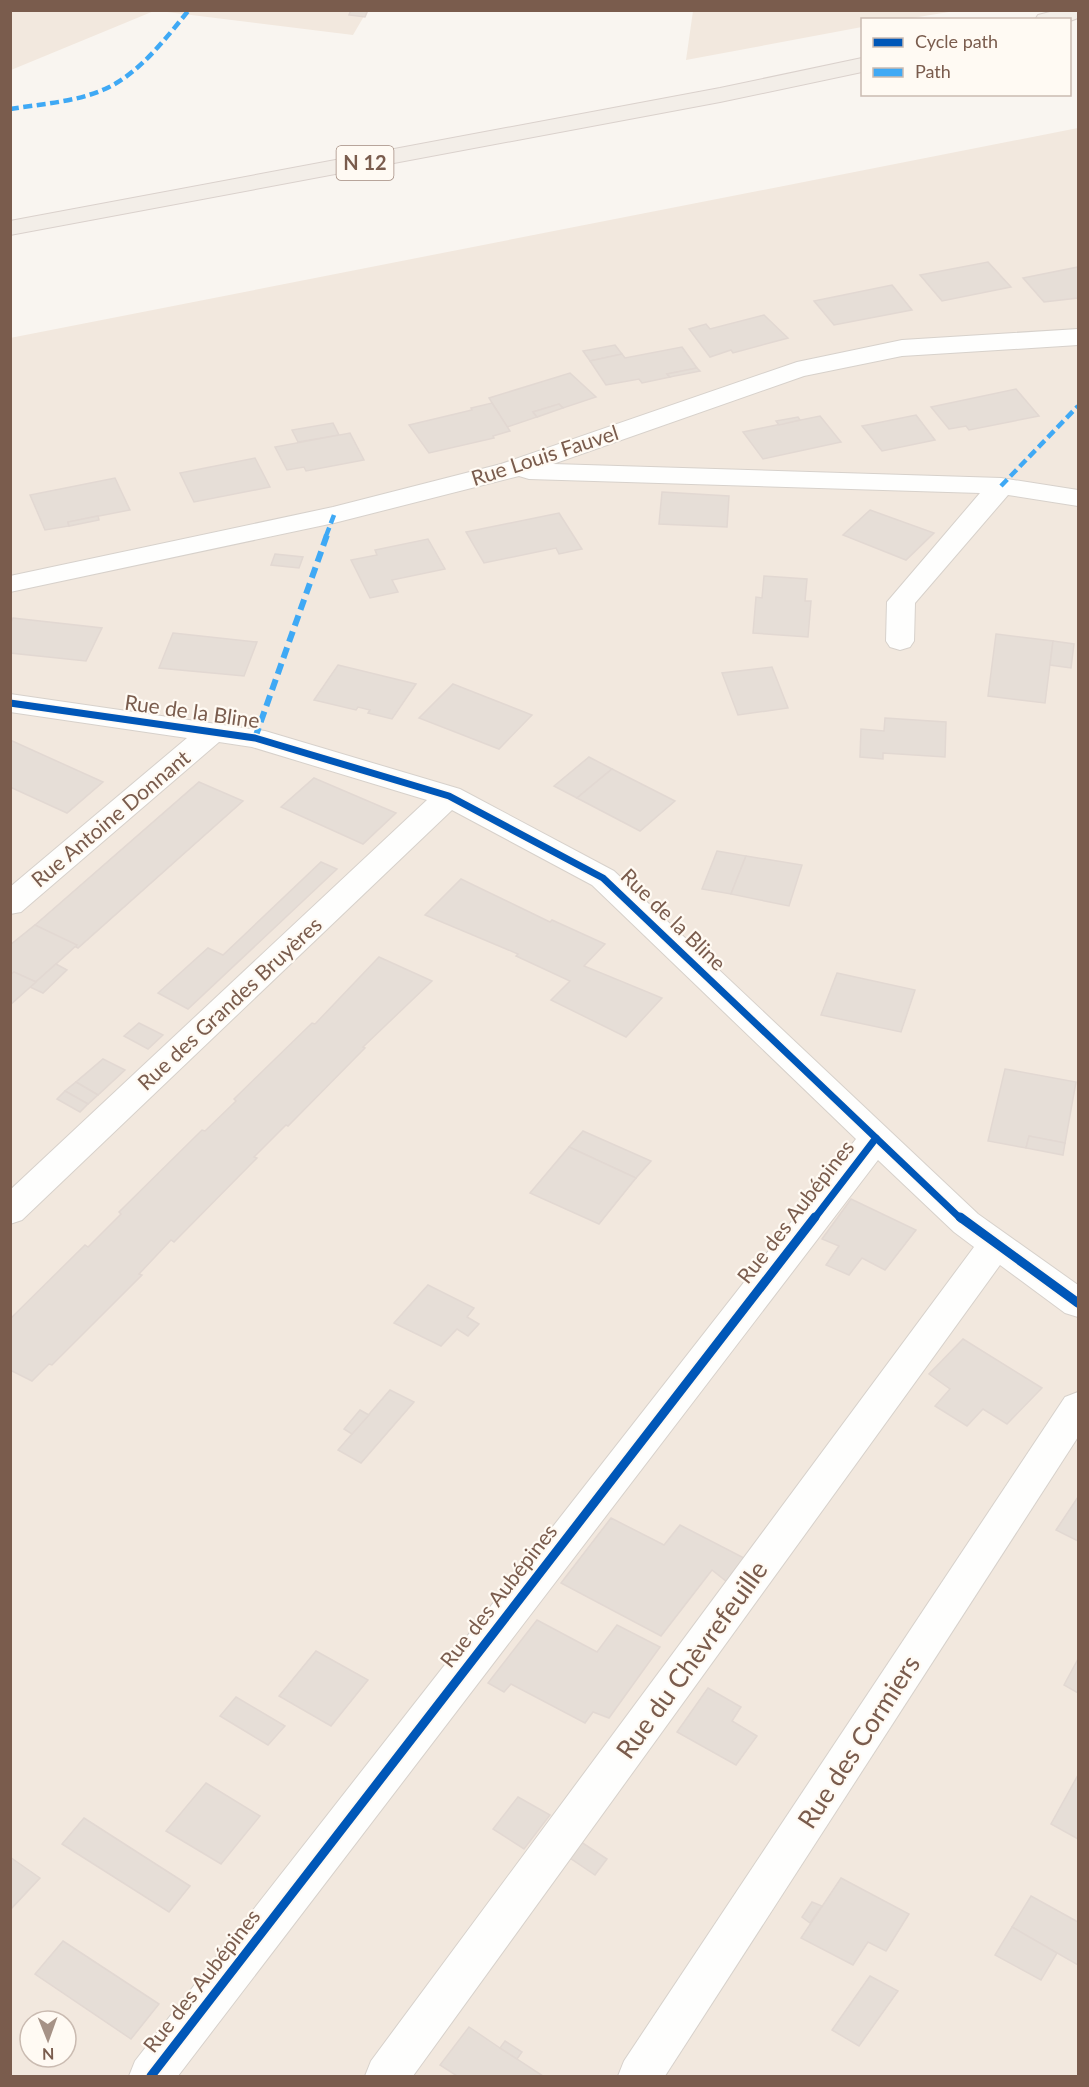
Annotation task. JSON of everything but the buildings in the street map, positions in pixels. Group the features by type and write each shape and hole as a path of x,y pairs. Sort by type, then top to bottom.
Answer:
{"main road":[{"path":"1054,18 1078,12"},
{"name":"N 12","path":"10,228 545,128 859,66"}],"street":[{"name":"Rue Louis Fauvel","path":"10,584 334,516 510,470 797,370 902,348 1078,337"},
{"path":"510,470 1001,486 1078,498"},
{"path":"900,641 901,602 1001,486"},
{"name":"Rue de la Bline","path":"10,703 255,738 449,796 603,878 966,1223 1078,1303"},
{"name":"Rue Antoine Donnant","path":"10,904 211,733"},
{"name":"Rue des Grandes Bruyères","path":"10,1211 449,796"},
{"name":"Rue des Aubépines","path":"151,2076 876,1138"},
{"name":"Rue du Chèvrefeuille","path":"387,2076 996,1244"},
{"name":"Rue des Cormiers","path":"640,2076 1078,1407"}],"shaded area":[{"path":"11,10 154,10 154,11 11,70"},
{"path":"693,10 955,11 912,18 861,18 861,27 686,60"},
{"path":"159,11 367,11 353,35"},
{"path":"1078,128 1078,2076 11,2076 10,338"}],"marked path":[{"path":"10,109 59,102 105,89 116,83 150,54 189,10"},
{"path":"1001,486 1078,406"},
{"path":"255,738 334,515"}],"cycle path":[{"path":"10,703 255,738 449,796 603,878 966,1223 1078,1303"},
{"path":"151,2076 876,1138"}]}
